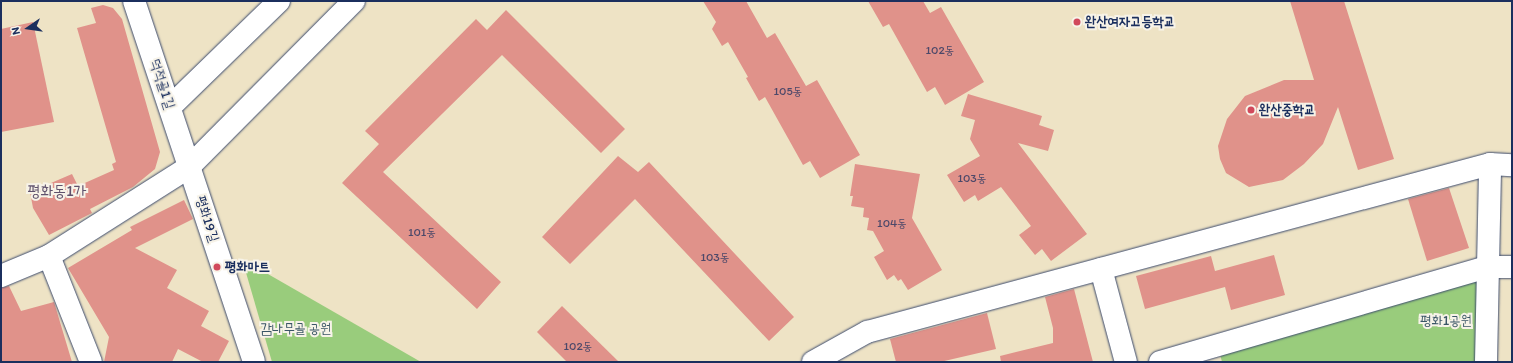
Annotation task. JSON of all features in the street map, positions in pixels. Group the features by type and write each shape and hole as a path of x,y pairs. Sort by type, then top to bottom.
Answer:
{"street":[{"name":"덕적골1길","path":"134,1 189,167"},
{"path":"170,107 279,1"},
{"path":"1,276 49,256 189,167 354,1"},
{"path":"1486,362 1490,164"},
{"path":"813,362 867,332 1490,164 1512,165"},
{"name":"평화19길","path":"189,167 254,362"},
{"path":"49,256 90,362"},
{"path":"1160,362 1220,354 1488,267 1512,267"},
{"path":"1101,269 1126,362"}],"green space":[{"name":"감나무골 공원","path":"242,259 421,362 272,362"},
{"name":"평화1공원","path":"1488,267 1486,362 1222,362 1218,346"}],"building":[{"path":"703,1 746,1 767,38 775,33 806,86 817,80 860,155 820,178 810,161 803,165 765,97 759,101 746,78 748,77 728,42 722,46 712,29 716,22"},
{"path":"868,1 923,1 930,13 941,7 984,82 945,105 935,87 927,92 889,24 883,27"},
{"path":"1290,1 1344,1 1394,159 1358,170 1338,107 1323,144 1304,164 1283,180 1249,187 1226,173 1220,159 1218,146 1227,119 1245,96 1284,80 1314,80"},
{"path":"103,5 113,8 122,19 160,152 155,169 133,187 90,209 92,213 49,235 33,208 30,192 72,174 78,186 114,170 112,164 116,162 77,28 96,23 91,8"},
{"path":"506,10 625,129 601,153 502,55 383,172 501,282 477,309 342,183 379,144 365,131 476,19 487,30"},
{"path":"33,22 54,122 1,132 1,29"},
{"path":"968,94 1042,116 1039,125 1054,130 1048,151 1018,143 1087,234 1051,261 1042,249 1035,255 1019,235 1031,226 1001,187 978,201 975,195 964,202 947,175 980,156 970,139 975,120 961,116"},
{"path":"618,156 638,172 649,162 794,317 769,341 635,199 570,264 542,237"},
{"path":"855,164 920,174 912,218 942,270 908,290 901,279 898,281 894,275 887,280 874,257 884,251 873,231 867,230 869,218 863,217 864,208 851,206 853,196 850,196"},
{"path":"1449,188 1469,248 1427,261 1408,199"},
{"path":"184,200 193,219 135,248 177,270 167,288 209,311 201,326 229,341 218,362 203,362 178,349 172,362 104,362 109,337 68,268 132,230 130,227"},
{"path":"1274,255 1285,295 1231,310 1225,287 1145,309 1136,276 1211,256 1215,271"},
{"path":"9,286 21,311 54,302 72,362 1,362 1,288"},
{"path":"1074,289 1093,362 1001,362 1000,356 1053,343 1053,328 1045,297"},
{"path":"562,306 619,362 567,362 537,332"},
{"path":"987,313 996,349 940,362 896,362 890,339"}],"place":[{"name":"완산여자고등학교","path":"1077,22"},
{"name":"완산중학교","path":"1251,110"},
{"name":"평화마트","path":"217,267"}],"district":[{"name":"평화동1가","path":"57,191"}]}
